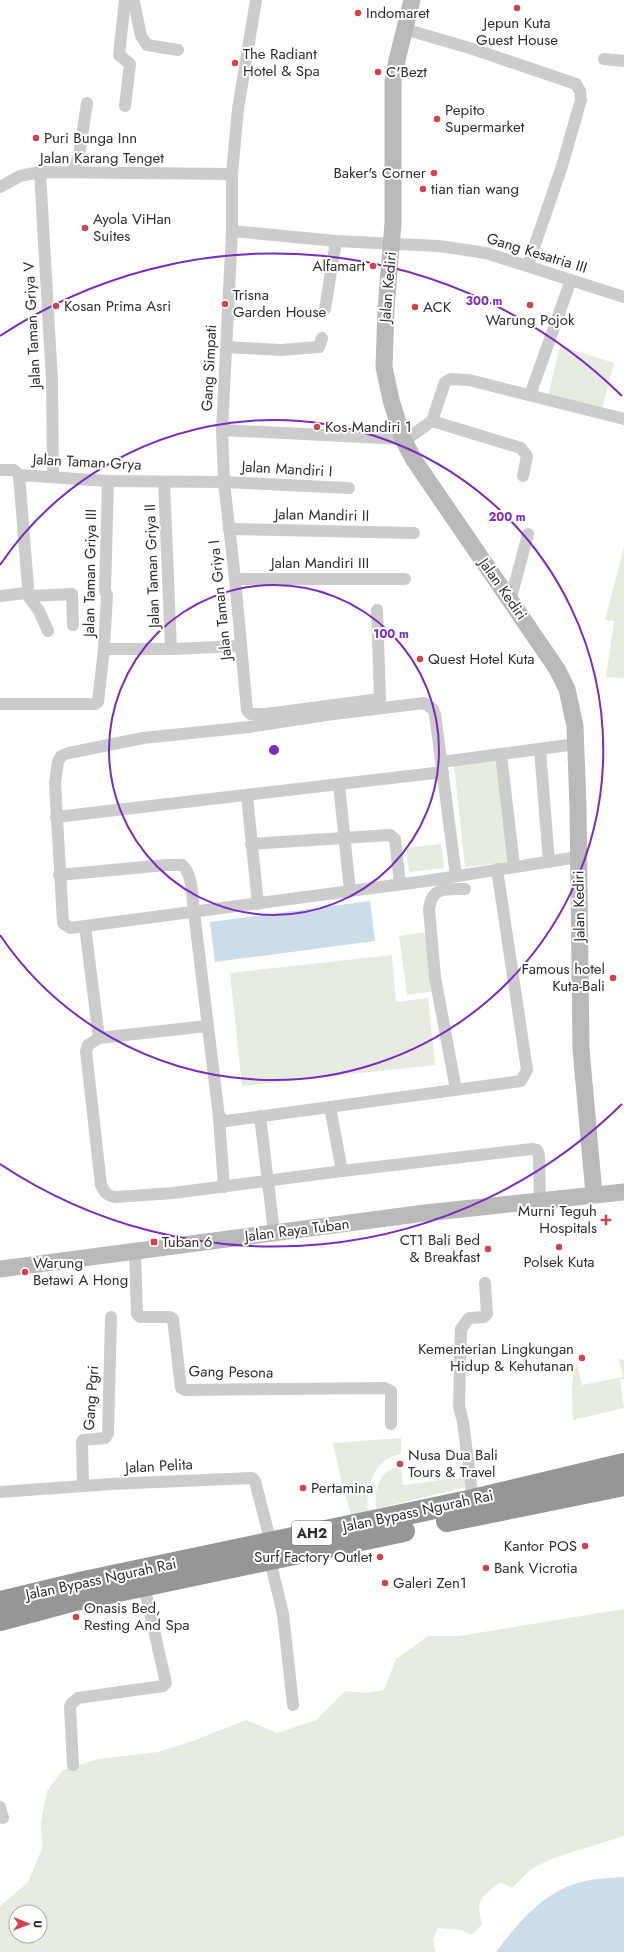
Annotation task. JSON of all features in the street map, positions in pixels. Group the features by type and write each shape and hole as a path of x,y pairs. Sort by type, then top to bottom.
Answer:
{"highway":[{"name":"Jalan Bypass Ngurah Rai","path":"0,1620 71,1601 144,1586 270,1551 624,1464"},
{"name":"Jalan Bypass Ngurah Rai","path":"0,1602 84,1582 270,1551 624,1485"}],"main road":[{"name":"Jalan Kediri","path":"412,0 404,28 394,81 392,244 386,309 384,367 391,400 404,440 414,460 460,528 511,598 557,669 567,689 573,714 576,744 581,1049 594,1194"},
{"name":"Jalan Raya Tuban","path":"0,1269 135,1253 274,1232 476,1207 624,1192"}],"street":[{"path":"125,0 119,55 130,64 125,106"},
{"path":"130,0 134,2 142,36 147,45 178,50"},
{"path":"256,0 238,108 232,174 232,231 336,241 392,244"},
{"path":"404,28 473,49 576,84 580,91 581,100 562,166 528,265"},
{"path":"604,60 624,61"},
{"path":"73,172 79,156 87,103"},
{"name":"Jalan Karang Tenget","path":"0,187 20,176 40,172 232,174"},
{"name":"Jalan Taman Griya V","path":"40,172 52,381 53,476"},
{"name":"Gang Simpati","path":"224,482 222,430 232,231"},
{"path":"325,309 336,241"},
{"name":"Gang Kesatria III","path":"392,244 439,246 486,253 528,265 624,297"},
{"path":"530,395 571,280"},
{"path":"226,348 281,350 319,347 322,338"},
{"path":"222,430 404,440 432,421 444,384 447,380 469,380 624,419"},
{"path":"432,421 521,448 527,456 524,476"},
{"path":"0,470 14,470 19,475"},
{"name":"Jalan Taman Grya","path":"28,594 19,475 53,476 108,481 224,482"},
{"name":"Jalan Taman Griya III","path":"108,481 105,591 107,594 104,649 171,649 241,646"},
{"name":"Jalan Taman Griya II","path":"164,482 171,649"},
{"name":"Jalan Mandiri I","path":"224,482 349,488"},
{"name":"Jalan Taman Griya I","path":"224,482 235,579 246,710 250,714 267,719"},
{"name":"Jalan Mandiri II","path":"229,529 414,533"},
{"path":"511,598 528,534"},
{"name":"Jalan Mandiri III","path":"235,579 406,579"},
{"path":"0,596 28,594 72,594 73,625"},
{"path":"28,594 48,631"},
{"path":"378,610 380,699 267,719 95,746 61,756 58,762 55,784 59,875 63,923 70,928 258,904 578,857"},
{"path":"0,704 97,704 99,701 104,649"},
{"path":"267,719 326,715 424,703 433,709 435,714 456,876"},
{"path":"56,817 339,785 442,767 501,754 576,744"},
{"path":"540,750 549,862"},
{"path":"501,754 514,866"},
{"path":"339,785 350,891"},
{"path":"247,796 258,904"},
{"path":"252,844 392,835 395,838 400,884"},
{"path":"59,875 166,865 182,865 185,868 189,880 194,912 219,1118 224,1186"},
{"path":"219,1118 226,1121 521,1081 527,1070 497,869"},
{"path":"456,1090 435,976 429,909 430,900 434,893 440,890 465,889"},
{"path":"85,926 99,1038"},
{"path":"207,1026 99,1038 92,1042 86,1051 101,1185 104,1193 116,1197 173,1193 342,1171 532,1149 537,1150 539,1155 540,1201"},
{"path":"330,1107 342,1171"},
{"path":"260,1116 274,1232"},
{"name":"Gang Pesona","path":"135,1253 137,1314 140,1317 170,1317 173,1319 181,1388 185,1390 386,1388 390,1391 392,1398 391,1424"},
{"path":"473,1500 463,1422 459,1406 461,1329 469,1318 484,1317 487,1314 485,1283"},
{"name":"Gang Pgri","path":"83,1486 82,1442 85,1440 105,1438 108,1434 111,1317"},
{"name":"Jalan Pelita","path":"0,1492 83,1486 252,1478 255,1481 270,1551"},
{"path":"270,1551 283,1614 293,1705"},
{"path":"74,1764 70,1707 72,1703 78,1698 164,1686 166,1683 144,1586"}],"shaded area":[{"path":"560,346 614,363 602,409 548,396"},
{"path":"624,547 624,678 606,677 614,621 605,620"},
{"path":"499,760 511,862 465,867 454,765"},
{"path":"441,844 444,868 409,872 406,848"},
{"path":"427,932 435,991 407,995 399,936"},
{"path":"392,955 396,1002 428,998 435,1065 242,1086 230,973"},
{"path":"619,1359 624,1360 624,1379 620,1380 624,1408 573,1420 572,1383 577,1362 582,1385 623,1377"},
{"path":"401,1438 401,1454 384,1461 378,1467 370,1483 367,1502 368,1511 351,1515 333,1443"},
{"path":"401,1467 403,1485 464,1477 465,1487 376,1509 377,1487 380,1481 388,1472"},
{"path":"624,1609 624,1836 553,1858 531,1869 512,1888 500,1882 481,1899 479,1909 482,1924 472,1935 461,1930 438,1928 433,1939 435,1952 0,1952 0,1906 28,1882 42,1849 41,1822 47,1791 63,1770 98,1759 158,1752 193,1741 246,1720 277,1733 316,1720 345,1691 365,1693 384,1690 396,1659 428,1636 459,1636"}],"water":[{"path":"370,901 375,941 215,962 210,922"},
{"path":"624,1877 624,1952 496,1952 523,1919 543,1901 555,1893 581,1882 602,1878"}],"place":[{"name":"Jepun Kuta Guest House","path":"517,8"},
{"name":"Indomaret","path":"358,13"},
{"name":"The Radiant Hotel & Spa","path":"235,63"},
{"name":"C'Bezt","path":"378,72"},
{"name":"Pepito Supermarket","path":"437,119"},
{"name":"Puri Bunga Inn","path":"36,138"},
{"name":"Baker's Corner","path":"434,173"},
{"name":"tian tian wang","path":"423,189"},
{"name":"Ayola ViHan Suites","path":"85,228"},
{"name":"Alfamart","path":"373,266"},
{"name":"Trisna Garden House","path":"225,304"},
{"name":"Warung Pojok","path":"530,305"},
{"name":"Kosan Prima Asri","path":"56,306"},
{"name":"ACK","path":"415,307"},
{"name":"Kos Mandiri 1","path":"317,427"},
{"name":"Quest Hotel Kuta","path":"420,659"},
{"name":"Famous hotel Kuta-Bali","path":"613,978"},
{"name":"Murni Teguh Hospitals","path":"606,1220"},
{"name":"Tuban 6","path":"154,1242"},
{"name":"Polsek Kuta","path":"559,1247"},
{"name":"CT1 Bali Bed & Breakfast","path":"488,1249"},
{"name":"Warung Betawi A Hong","path":"25,1272"},
{"name":"Kementerian Lingkungan Hidup & Kehutanan","path":"582,1358"},
{"name":"Nusa Dua Bali Tours & Travel","path":"400,1464"},
{"name":"Pertamina","path":"303,1488"},
{"name":"Kantor POS","path":"585,1546"},
{"name":"Surf Factory Outlet","path":"380,1557"},
{"name":"Bank Vicrotia","path":"486,1568"},
{"name":"Galeri Zen1","path":"385,1583"},
{"name":"Onasis Bed, Resting And Spa","path":"76,1617"}]}
